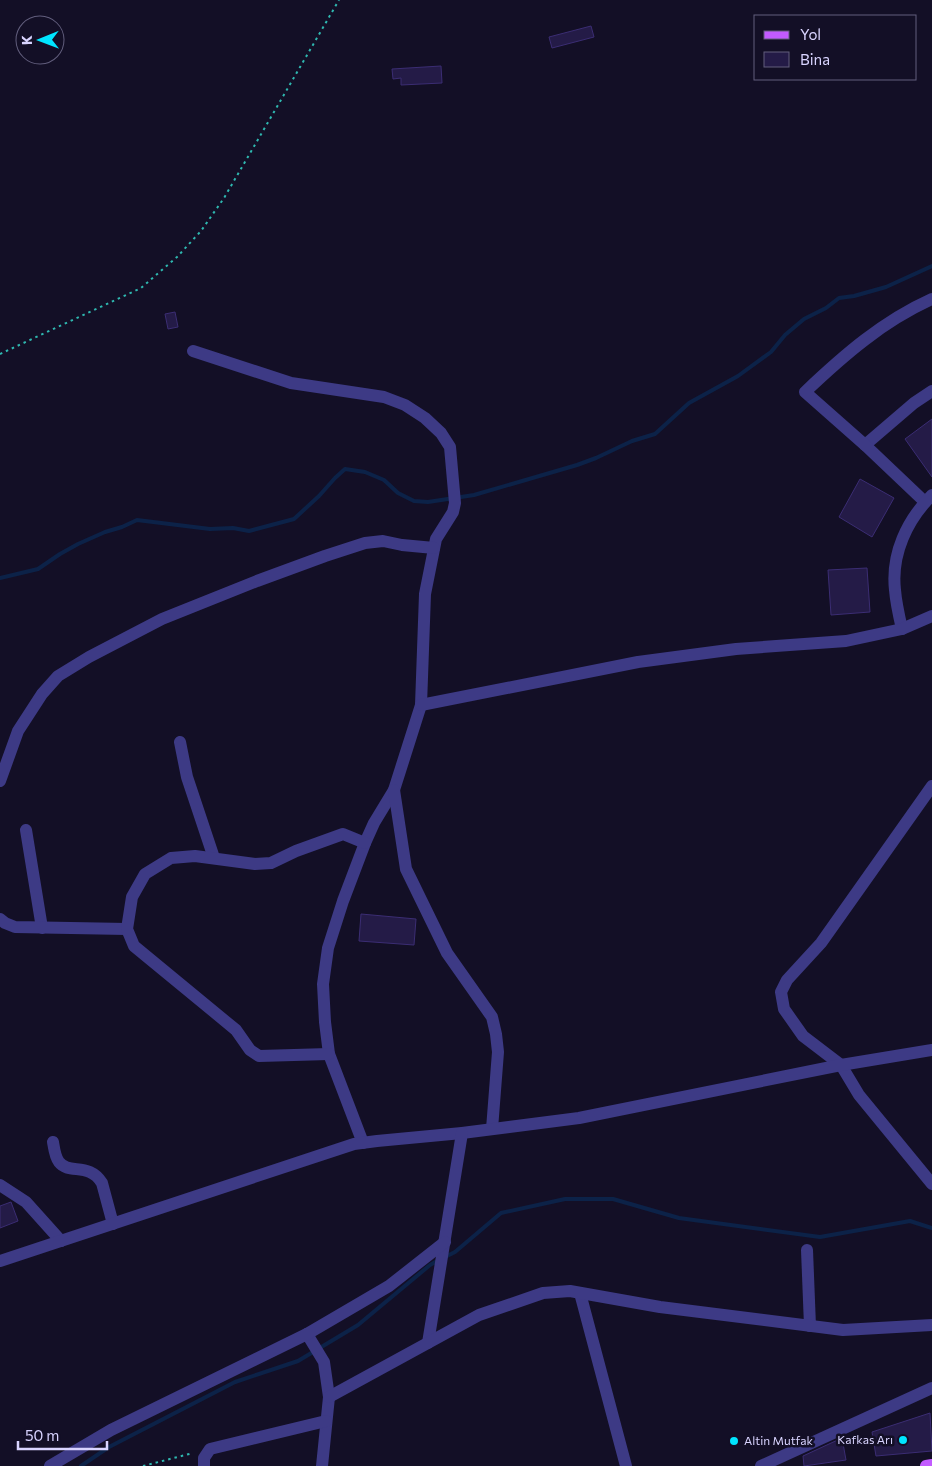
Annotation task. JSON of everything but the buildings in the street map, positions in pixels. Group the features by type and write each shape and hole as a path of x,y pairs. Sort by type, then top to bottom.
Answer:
{"main road":[{"path":"926,1466 932,1465"}],"street":[{"path":"902,629 894,588 896,562 906,529 928,499 805,392 833,365 868,336 932,298"},
{"path":"193,351 291,383 384,397 405,404 425,418 441,433 450,447 455,504 453,512 436,539 425,594 421,705 394,790 364,843 343,901 328,948 323,984 329,1054 363,1143"},
{"path":"865,445 914,403 932,391"},
{"path":"0,781 18,731 42,694 58,676 89,657 162,619 265,578 365,543 382,542 434,548"},
{"path":"421,705 638,662 736,649 846,641 902,629 932,616"},
{"path":"180,742 187,778 214,858"},
{"path":"932,786 821,943 787,980 781,992 784,1009 803,1036 841,1065 859,1096 932,1184"},
{"path":"394,790 406,868 447,953 492,1017 498,1052 492,1129"},
{"path":"26,830 42,928"},
{"path":"329,1054 259,1056 250,1050 236,1030 134,946 127,929 132,896 145,874 172,858 195,856 255,864 271,863 296,851 343,834 364,843"},
{"path":"0,920 5,924 15,927 127,929"},
{"path":"0,1261 354,1144 579,1118 841,1065 932,1050"},
{"path":"428,1343 462,1133"},
{"path":"53,1142 59,1163 67,1168 90,1172 102,1182 113,1224"},
{"path":"0,1185 26,1202 61,1241"},
{"path":"50,1466 110,1430 309,1337 389,1286 444,1246"},
{"path":"807,1250 810,1326"},
{"path":"329,1397 480,1315 544,1293 570,1291 660,1307 843,1330 932,1325"},
{"path":"580,1293 626,1466"},
{"path":"309,1337 324,1362 329,1397 322,1466"},
{"path":"761,1466 932,1388"},
{"path":"204,1466 204,1458 210,1449 326,1421"}],"path":[{"path":"0,354 141,288 183,250 201,231 224,198 339,0"},
{"path":"143,1466 210,1449"}],"waterway":[{"path":"0,578 38,569 78,544 137,520 210,529 233,528 249,531 294,519 345,469 365,472 384,480 398,493 414,501 428,502 474,495 577,465 632,441 655,434 689,403 738,376 771,352 785,335 804,319 826,308 839,298 886,287 932,266"},
{"path":"445,1257 455,1252 501,1213 565,1199 613,1199 679,1218 820,1237 910,1221 932,1228"},
{"path":"81,1466 109,1447 235,1382 298,1361 358,1325 430,1265 439,1260"}],"place":[{"name":"Kafkas Arı","path":"903,1440"},
{"name":"Altin Mutfak","path":"734,1441"}]}
